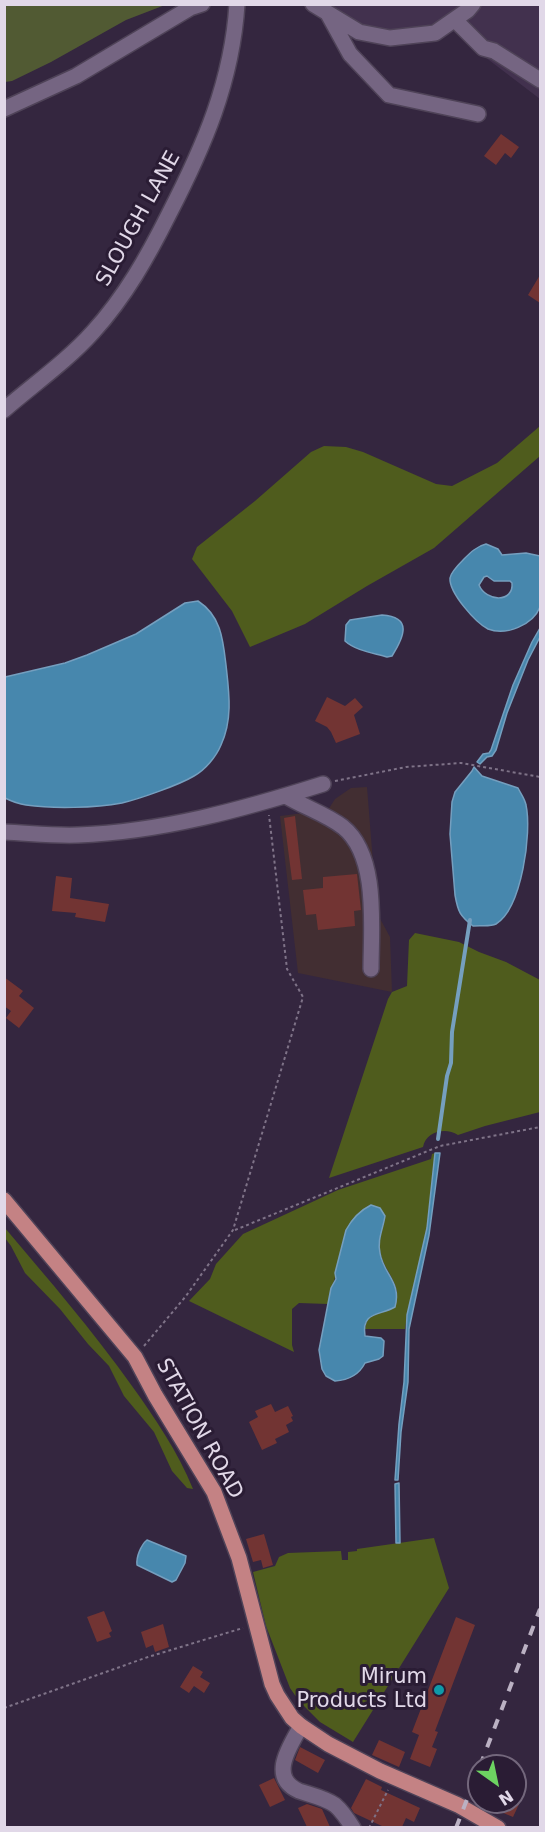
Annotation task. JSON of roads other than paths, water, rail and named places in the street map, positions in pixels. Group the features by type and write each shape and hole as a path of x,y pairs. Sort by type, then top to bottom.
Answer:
{"main road":[{"name":"STATION ROAD","path":"9,1205 135,1357 155,1395 214,1492 239,1558 272,1684 285,1708 301,1726 328,1744 380,1771 458,1805 498,1827"}],"street":[{"path":"4,110 76,76 190,8 202,4"},
{"name":"SLOUGH LANE","path":"4,410 92,333 114,307 142,264 191,172 214,116 232,54 237,4"},
{"path":"313,4 359,32 390,38 435,33 473,4"},
{"path":"328,14 350,54 389,95 478,114"},
{"path":"454,20 483,48 494,51 540,80"},
{"path":"4,832 66,836 123,832 167,825 324,784"},
{"path":"285,796 333,819 346,829 356,842 368,870 371,969"},
{"path":"301,1726 283,1763 285,1780 298,1790 334,1805 353,1827"}],"water":[{"path":"486,544 498,549 502,555 526,553 540,556 542,590 540,607 525,624 511,630 495,631 483,626 458,599 451,584 450,578 458,566 469,554","holes":["487,576 494,581 510,581 512,583 509,594 499,598 493,597 487,595 479,585"]},
{"path":"198,601 212,614 220,629 229,695 229,715 225,735 216,754 206,767 187,780 148,795 111,805 49,807 23,805 5,798 5,677 65,663 87,655 136,634 185,603"},
{"path":"382,615 392,617 402,624 400,642 392,656 387,657 365,651 345,641 346,625 350,620"},
{"path":"540,628 540,637 528,660 507,713 496,750 492,756 487,757 480,764 477,762 483,754 491,750 513,685"},
{"path":"474,767 482,776 518,788 525,803 528,833 523,869 505,915 496,924 473,926 462,916 457,906 450,834 455,792"},
{"path":"435,1153 440,1153 429,1235 409,1329 408,1382 401,1432 398,1480 395,1480 404,1382 407,1315 427,1228"},
{"path":"371,1205 380,1208 385,1216 379,1248 396,1291 395,1307 369,1318 366,1322 365,1336 381,1338 384,1341 383,1356 365,1363 353,1376 335,1381 326,1376 322,1369 319,1350 331,1288 336,1279 335,1273 346,1230 356,1216"},
{"path":"399,1483 400,1543 396,1543 395,1484"},
{"path":"147,1540 186,1556 176,1580 172,1582 137,1565 139,1551"}],"waterway":[{"path":"438,1139 451,1063 452,1032 470,920"}],"railway":[{"path":"485,1754 540,1609"},
{"path":"456,1828 467,1799"}],"place":[{"name":"Mirum Products Ltd","path":"439,1690"}]}
